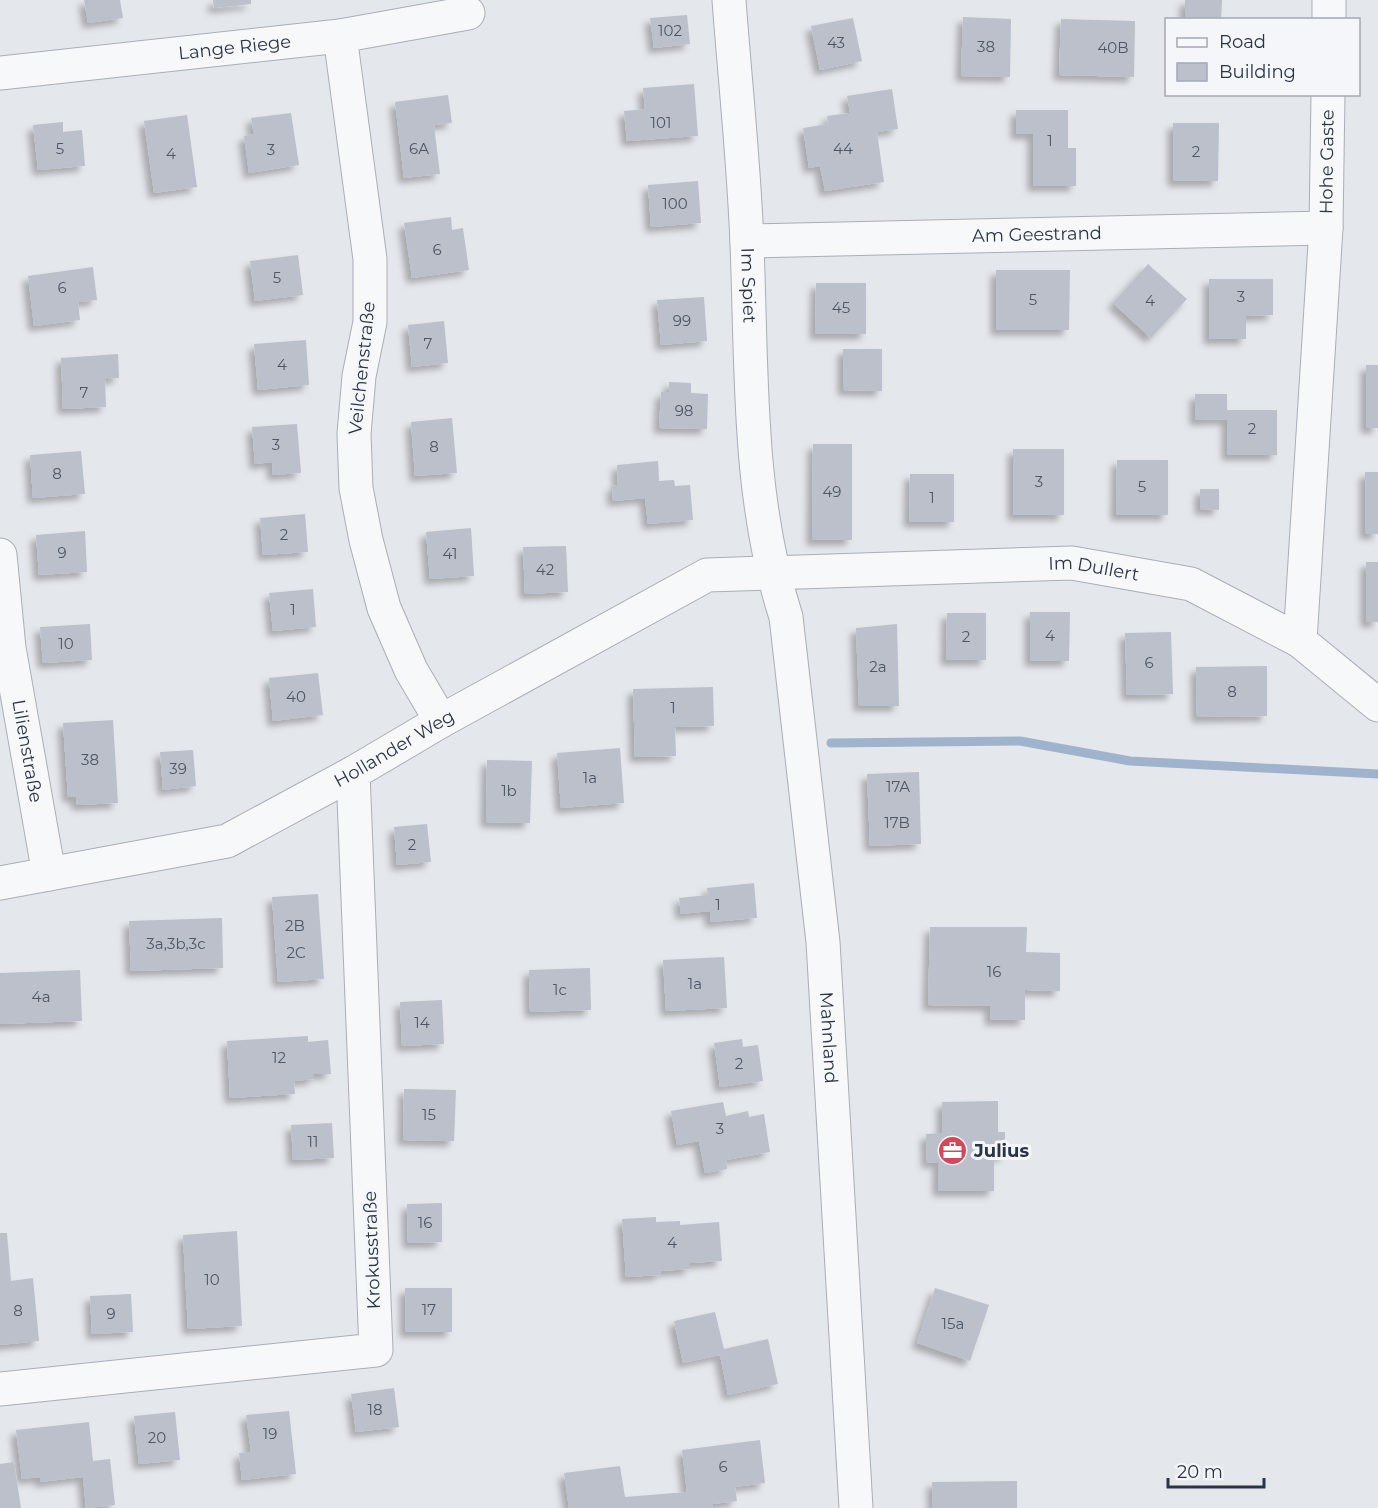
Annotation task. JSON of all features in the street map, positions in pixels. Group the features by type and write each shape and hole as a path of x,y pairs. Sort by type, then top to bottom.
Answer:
{"street":[{"name":"Im Spiet","path":"729,0 747,240 756,482 771,571"},
{"path":"1329,0 1329,18"},
{"name":"Lange Riege","path":"0,73 340,36 468,13"},
{"name":"Veilchenstraße","path":"340,36 370,260 370,322 359,376 354,434 356,488 366,540 384,608 411,670 441,722"},
{"name":"Hohe Gaste","path":"1300,641 1326,228 1328,96"},
{"name":"Am Geestrand","path":"747,240 1326,228"},
{"name":"Lilienstraße","path":"0,555 9,648 48,874"},
{"name":"Im Dullert","path":"771,571 1072,563 1191,584 1300,641 1378,705"},
{"name":"Hollander Weg","path":"0,883 227,841 707,575 771,571"},
{"name":"Mahnland","path":"771,571 786,617 823,942 856,1508"},
{"name":"Krokusstraße","path":"0,1389 376,1350 353,773"}],"building":[{"path":"84,0 120,0 123,18 88,23"},
{"path":"213,0 251,0 251,4 214,8"},
{"path":"1185,0 1222,0 1221,18 1185,18"},
{"path":"687,15 690,44 654,48 650,18"},
{"path":"963,17 1011,19 1010,77 961,76"},
{"path":"853,18 862,61 820,70 811,26"},
{"path":"1061,19 1135,21 1134,77 1059,75"},
{"path":"694,84 698,136 627,141 624,111 645,109 643,88"},
{"path":"892,89 898,129 877,132 884,182 825,191 820,166 809,168 803,128 828,124 827,116 850,113 847,96"},
{"path":"448,95 452,123 434,125 440,174 404,178 395,102"},
{"path":"1016,110 1068,110 1068,148 1076,148 1076,186 1033,186 1033,134 1016,134"},
{"path":"291,113 299,165 249,173 244,136 254,134 251,118"},
{"path":"187,115 197,187 154,193 144,121"},
{"path":"63,122 63,132 82,130 85,166 38,170 33,125"},
{"path":"1173,123 1219,123 1218,181 1173,181"},
{"path":"698,181 701,223 651,227 648,185"},
{"path":"451,217 452,230 463,228 469,270 412,278 404,223"},
{"path":"298,255 303,295 255,301 250,261"},
{"path":"1148,264 1187,299 1151,338 1113,303"},
{"path":"93,267 97,300 78,302 80,320 34,326 28,276"},
{"path":"996,270 1070,270 1069,330 996,330"},
{"path":"1209,279 1273,279 1273,315 1246,316 1246,339 1209,339"},
{"path":"816,283 866,283 866,334 815,334"},
{"path":"704,297 707,341 661,345 657,300"},
{"path":"444,321 448,363 412,367 408,325"},
{"path":"306,340 309,385 258,390 254,344"},
{"path":"843,349 882,349 882,391 843,390"},
{"path":"118,354 119,378 105,379 106,407 63,409 61,358"},
{"path":"1366,365 1378,365 1378,428 1366,428"},
{"path":"669,382 691,383 691,393 708,394 707,429 659,428 661,392 669,392"},
{"path":"1195,394 1227,394 1227,410 1277,410 1277,455 1227,455 1227,419 1195,420"},
{"path":"452,418 457,473 415,476 411,422"},
{"path":"297,424 301,473 273,475 272,462 255,464 252,427"},
{"path":"813,444 852,444 852,540 812,540"},
{"path":"1013,449 1064,449 1064,515 1013,515"},
{"path":"81,451 85,494 33,498 30,455"},
{"path":"1117,460 1168,460 1168,515 1116,515"},
{"path":"658,461 659,481 674,480 675,486 690,485 693,520 648,524 645,498 613,501 612,486 618,485 617,465"},
{"path":"1365,472 1378,472 1378,534 1365,534"},
{"path":"910,474 954,474 954,522 909,522"},
{"path":"1200,489 1219,489 1219,510 1200,509"},
{"path":"305,514 308,552 263,555 260,518"},
{"path":"471,528 474,576 430,579 426,532"},
{"path":"85,531 87,572 39,575 36,535"},
{"path":"566,546 568,592 525,594 523,547"},
{"path":"1366,562 1378,562 1378,622 1366,622"},
{"path":"313,589 316,627 273,631 269,593"},
{"path":"1030,612 1070,612 1069,661 1030,661"},
{"path":"947,613 986,613 986,660 946,660"},
{"path":"90,624 92,660 43,663 40,627"},
{"path":"897,624 899,706 859,706 856,628"},
{"path":"1171,632 1173,694 1127,695 1125,633"},
{"path":"1267,666 1267,716 1197,717 1196,667"},
{"path":"318,673 323,715 273,721 269,678"},
{"path":"713,687 714,726 675,727 676,756 635,757 633,689"},
{"path":"113,720 118,803 77,805 76,797 68,797 63,723"},
{"path":"620,748 624,803 561,808 557,753"},
{"path":"193,750 196,786 163,790 160,752"},
{"path":"487,760 532,761 530,823 486,822"},
{"path":"919,772 921,844 870,846 867,774"},
{"path":"427,824 431,862 397,865 394,827"},
{"path":"754,883 757,918 710,922 710,911 681,914 679,898 708,895 707,888"},
{"path":"318,894 324,979 278,982 272,897"},
{"path":"222,918 223,968 131,971 129,921"},
{"path":"930,927 1027,927 1026,952 1060,953 1060,991 1025,990 1025,1020 990,1020 990,1006 928,1005"},
{"path":"724,957 727,1008 666,1011 663,960"},
{"path":"590,968 591,1010 530,1012 529,970"},
{"path":"80,970 82,1021 0,1024 0,973"},
{"path":"442,1000 444,1044 402,1046 400,1002"},
{"path":"308,1036 308,1042 328,1040 331,1074 314,1074 314,1079 294,1081 295,1094 230,1098 227,1041"},
{"path":"742,1039 743,1047 758,1045 763,1081 720,1087 714,1043"},
{"path":"404,1089 456,1090 454,1141 403,1140"},
{"path":"998,1101 998,1132 1005,1132 1005,1156 994,1156 994,1191 938,1191 938,1162 927,1163 926,1134 942,1133 942,1102"},
{"path":"723,1102 726,1116 748,1111 749,1117 764,1114 770,1152 726,1160 727,1169 705,1173 699,1141 677,1145 671,1111"},
{"path":"332,1123 334,1158 293,1160 291,1125"},
{"path":"442,1203 442,1242 408,1243 407,1204"},
{"path":"656,1217 656,1222 680,1221 680,1225 719,1222 722,1261 690,1263 690,1269 660,1271 661,1275 626,1277 622,1219"},
{"path":"237,1231 242,1326 188,1329 183,1235"},
{"path":"0,1233 7,1233 11,1281 33,1278 39,1341 0,1345"},
{"path":"405,1288 452,1288 452,1332 405,1332"},
{"path":"935,1288 989,1305 970,1361 917,1343"},
{"path":"131,1294 133,1332 92,1334 90,1296"},
{"path":"715,1312 724,1349 768,1339 778,1384 728,1395 720,1355 683,1363 674,1321"},
{"path":"394,1388 399,1427 356,1432 351,1394"},
{"path":"289,1411 296,1474 242,1480 239,1453 251,1452 246,1415"},
{"path":"175,1412 180,1460 139,1464 134,1416"},
{"path":"89,1422 93,1461 110,1459 115,1505 86,1508 83,1477 40,1482 40,1477 22,1479 16,1430"},
{"path":"760,1440 765,1483 735,1487 737,1501 713,1504 713,1508 569,1508 564,1473 620,1466 625,1497 687,1492 682,1450"},
{"path":"14,1462 21,1508 0,1508 0,1464"},
{"path":"1017,1481 1017,1508 933,1508 932,1482"}],"waterway":[{"path":"831,743 1020,741 1130,761 1378,774"}],"place":[{"name":"Julius","path":"953,1151"}]}
